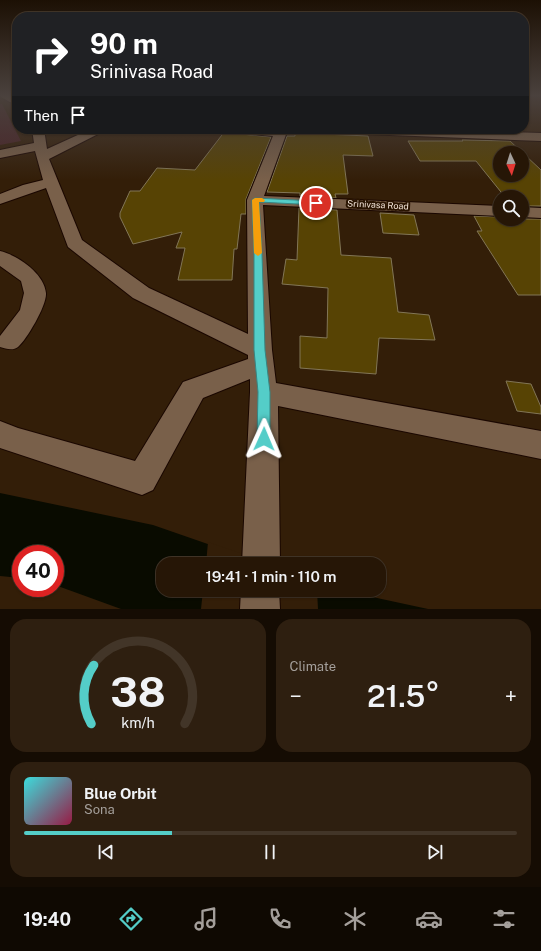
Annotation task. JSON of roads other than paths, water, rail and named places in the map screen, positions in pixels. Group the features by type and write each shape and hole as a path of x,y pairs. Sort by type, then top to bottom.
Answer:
{"street":[{"path":"0,154 80,134"},
{"path":"261,557 264,423 255,200 280,134"},
{"path":"456,134 541,137"},
{"path":"40,144 51,182 74,243 141,293 262,369 541,445"},
{"path":"0,199 28,188 51,182"},
{"name":"Srinivasa Road","path":"255,200 493,211"},
{"path":"529,212 541,213"},
{"path":"0,257 29,277 35,289 34,307 9,341"},
{"path":"0,434 17,441 142,479 193,390 262,369"},
{"path":"260,597 260,609"}]}
